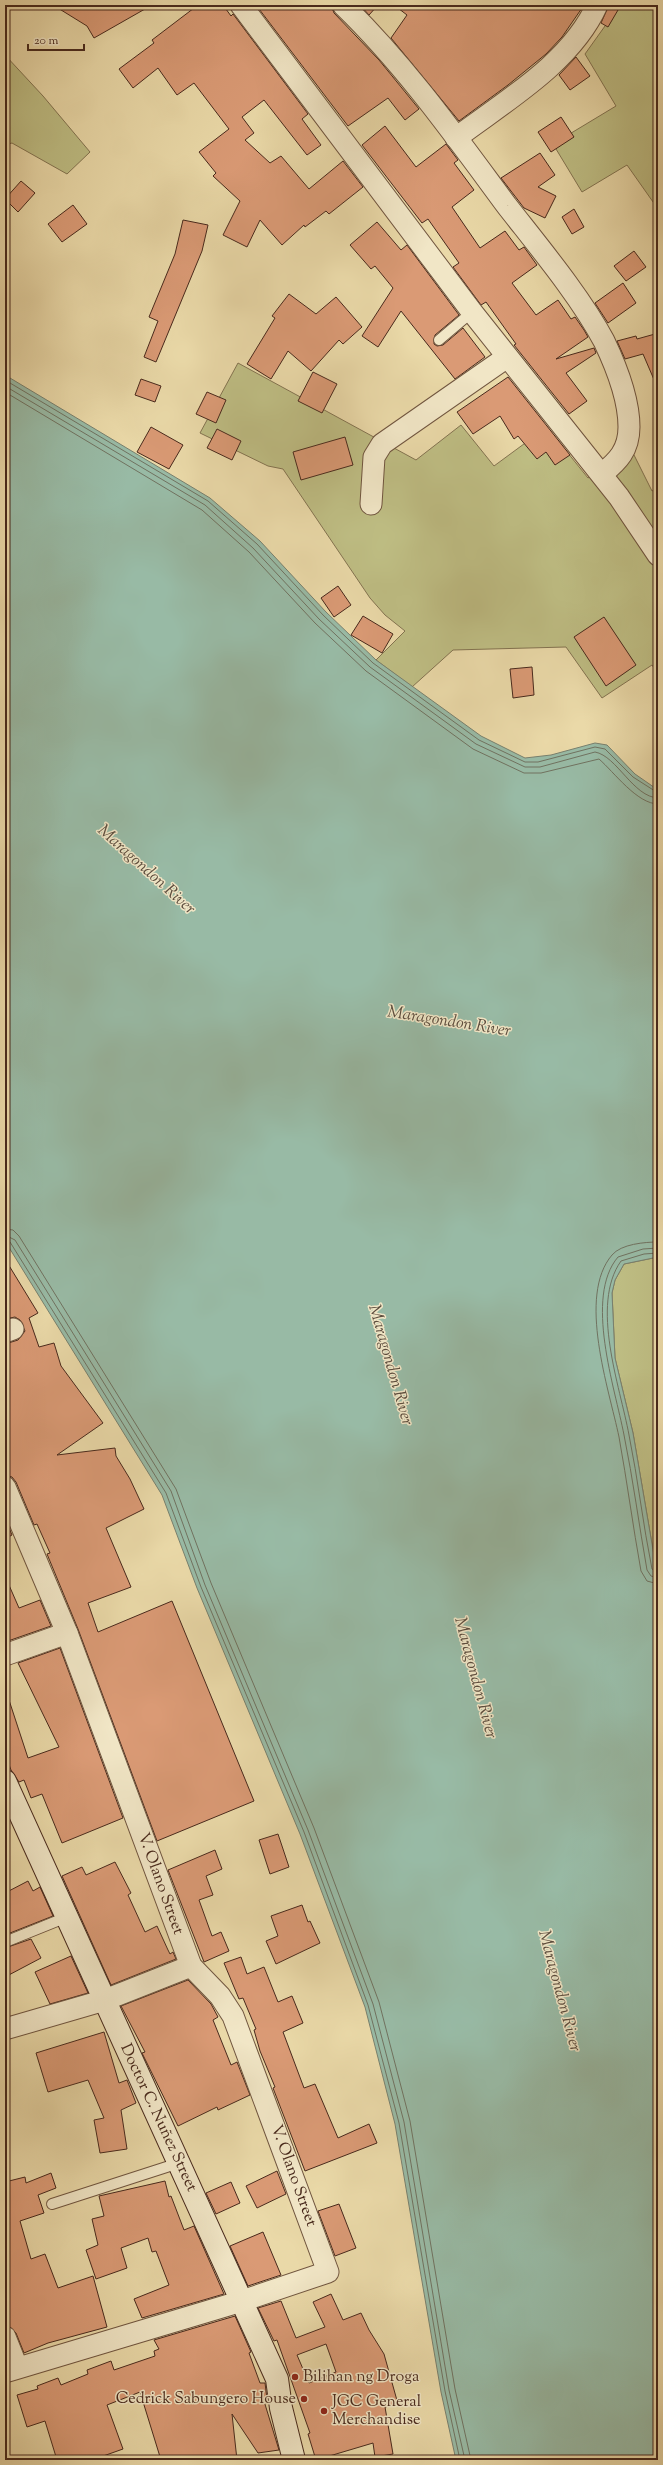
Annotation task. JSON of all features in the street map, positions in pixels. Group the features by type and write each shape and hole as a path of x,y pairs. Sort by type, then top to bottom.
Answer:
{"main road":[{"name":"Doctor C. Nuñez Street","path":"5,1781 277,2380 281,2408 292,2455"}],"street":[{"path":"241,5 472,312 602,474 658,555"},
{"path":"343,5 403,71 456,138 555,268 603,340 612,361 626,405 629,427 623,456 602,474"},
{"path":"456,138 556,60 587,23 597,5"},
{"path":"371,504 374,457 382,444 507,357"},
{"name":"V. Olano Street","path":"5,1487 67,1633 191,1966 220,1996 233,2016 328,2272 242,2301"},
{"path":"5,1655 67,1633"},
{"path":"5,2029 104,2000 191,1966"},
{"path":"5,2337 11,2369 242,2301"}],"lane":[{"path":"439,340 472,312"},
{"path":"5,1942 67,1917"},
{"path":"52,2204 179,2163"}],"shaded area":[{"path":"620,5 658,5 658,209 627,165 582,192 553,144 616,106 585,54"},
{"path":"5,55 43,96 90,152 67,174 12,143 5,145"},
{"path":"238,363 416,460 461,425 494,466 547,427 588,478 631,449 652,491 658,488 658,674 652,665 602,698 566,647 453,650 412,687 376,660 405,631 385,615 370,598 283,469 268,466 200,433"},
{"path":"658,1257 658,1579 633,1433 615,1358 612,1293 615,1280 624,1264"}],"water":[{"name":"Maragondon River","path":"5,375 210,498 260,541 326,612 376,660 481,736 525,758 551,755 595,743 607,745 635,774 658,790 658,1257 624,1264 615,1280 612,1293 615,1358 633,1433 658,1579 658,2460 456,2460 441,2392 395,2124 365,2007 300,1834 197,1588 162,1495 5,1241"}],"building":[{"path":"53,5 152,5 94,38 87,26"},
{"path":"198,5 223,5 231,16 233,14 308,114 302,119 321,145 307,155 264,100 242,117 254,133 245,140 270,163 281,156 309,189 343,161 363,187 329,214 326,211 305,227 304,225 282,245 260,220 247,247 223,235 240,201 213,176 216,173 199,152 229,129 194,83 177,95 158,68 133,88 119,69 154,43 152,40"},
{"path":"256,5 331,5 334,13 379,60 419,109 405,120 388,98 348,126"},
{"path":"360,5 378,5 369,15"},
{"path":"394,5 579,5 582,8 562,37 546,54 508,85 459,121 391,38 407,15"},
{"path":"609,5 618,10 608,27 601,23"},
{"path":"576,57 590,76 570,90 559,75"},
{"path":"561,117 574,137 551,152 538,132"},
{"path":"385,126 416,167 446,144 458,160 454,163 474,190 452,207 480,248 505,231 519,250 524,247 537,265 512,283 536,315 558,300 571,319 575,317 584,330 588,337 556,359 594,348 596,353 566,373 587,401 569,414 514,345 516,344 486,302 481,305 453,267 459,263 428,219 422,223 362,145"},
{"path":"540,153 555,175 538,187 556,196 545,218 524,208 501,178"},
{"path":"21,181 35,193 18,212 5,199"},
{"path":"73,205 87,224 62,242 48,224"},
{"path":"574,209 584,227 572,234 562,217"},
{"path":"183,220 208,225 202,251 156,362 144,357 158,321 149,317 175,254"},
{"path":"377,222 401,250 407,245 459,315 435,335 434,344 437,346 443,345 463,328 485,357 455,379 401,311 378,347 362,336 393,288 375,266 371,269 350,245"},
{"path":"634,251 646,267 626,281 614,266"},
{"path":"623,283 636,303 608,323 595,303"},
{"path":"289,294 316,314 336,297 362,327 343,344 339,340 311,371 288,351 271,379 247,364 275,318 272,316"},
{"path":"655,334 658,344 658,389 643,354 625,359 617,341 636,336 637,339"},
{"path":"313,372 337,384 322,413 298,401"},
{"path":"508,377 570,455 555,465 546,452 537,459 518,436 514,439 500,416 473,434 457,412"},
{"path":"141,379 161,386 155,402 135,395"},
{"path":"207,392 226,400 216,423 196,414"},
{"path":"151,427 183,445 169,469 137,452"},
{"path":"217,429 241,441 232,460 207,448"},
{"path":"345,437 353,465 301,480 293,452"},
{"path":"338,586 351,605 334,617 321,598"},
{"path":"363,616 393,634 382,653 351,635"},
{"path":"604,617 636,665 606,686 574,637"},
{"path":"532,667 534,695 513,698 510,669"},
{"path":"5,1259 38,1313 29,1318 39,1347 54,1343 61,1366 103,1423 57,1455 115,1448 116,1456 130,1479 144,1509 106,1528 131,1587 88,1603 98,1632 172,1601 254,1801 157,1841 78,1629 47,1554 50,1553 37,1524 34,1525 16,1482 12,1477 5,1475 5,1344 18,1340 25,1331 20,1320 15,1317 5,1319"},
{"path":"5,1518 12,1535 5,1539"},
{"path":"5,1576 19,1608 40,1600 51,1626 8,1641 5,1636"},
{"path":"60,1648 123,1818 62,1843 42,1794 31,1798 24,1780 19,1782 11,1770 5,1754 5,1697 8,1697 28,1758 59,1747 18,1663"},
{"path":"278,1834 289,1867 270,1874 259,1840"},
{"path":"215,1850 222,1869 206,1876 213,1895 199,1900 212,1936 221,1932 229,1951 204,1962 168,1870"},
{"path":"115,1862 131,1893 128,1895 145,1932 157,1926 170,1954 173,1952 176,1959 111,1985 62,1876 82,1867 86,1875"},
{"path":"28,1881 33,1891 40,1887 53,1916 5,1935 5,1893"},
{"path":"302,1905 308,1922 310,1921 320,1943 276,1964 266,1941 278,1936 271,1916"},
{"path":"31,1939 41,1958 5,1977 5,1948"},
{"path":"71,1956 88,1993 50,2004 35,1972"},
{"path":"241,1957 247,1974 264,1967 278,2002 292,1996 303,2023 283,2032 304,2088 315,2084 338,2138 369,2124 377,2143 305,2171 273,2088 275,2087 260,2051 254,2030 256,2029 243,1998 239,1999 224,1963"},
{"path":"188,1980 211,2004 218,2017 213,2020 231,2065 237,2062 250,2095 218,2110 217,2107 178,2126 142,2053 145,2052 121,2006"},
{"path":"104,2032 119,2083 127,2080 136,2103 121,2110 127,2149 100,2153 94,2120 104,2118 88,2080 48,2092 36,2053"},
{"path":"277,2171 286,2194 257,2208 246,2186"},
{"path":"51,2173 56,2188 38,2195 44,2213 20,2221 31,2259 45,2254 58,2288 93,2276 107,2327 48,2343 24,2353 16,2333 9,2326 5,2316 5,2182 25,2177 26,2183"},
{"path":"165,2181 169,2197 171,2196 184,2230 194,2226 224,2294 142,2318 134,2299 169,2285 156,2251 152,2252 148,2238 121,2248 127,2268 96,2279 86,2250 98,2245 92,2219 104,2216 99,2196"},
{"path":"231,2182 240,2203 216,2214 206,2193"},
{"path":"339,2204 356,2248 335,2256 318,2211"},
{"path":"263,2232 281,2275 248,2286 230,2246"},
{"path":"331,2294 343,2320 361,2313 369,2330 384,2354 398,2404 385,2407 393,2454 375,2457 373,2443 316,2460 308,2434 310,2433 277,2340 274,2341 258,2308 281,2301 296,2338 325,2327 313,2302","holes":["326,2344 336,2372 309,2383 297,2355"]},
{"path":"235,2316 251,2352 249,2353 260,2383 265,2383 267,2399 264,2401 279,2450 258,2453 232,2414 237,2460 161,2460 140,2392 107,2405 123,2449 92,2460 57,2460 45,2421 27,2427 17,2395 38,2389 37,2386 58,2378 61,2385 88,2374 87,2370 111,2361 114,2370 155,2356 154,2351 159,2349 154,2340"}],"place":[{"name":"Bilihan ng Droga","path":"295,2377"},
{"name":"Cedrick Sabungero House","path":"304,2399"},
{"name":"JGC General Merchandise","path":"324,2411"}]}
